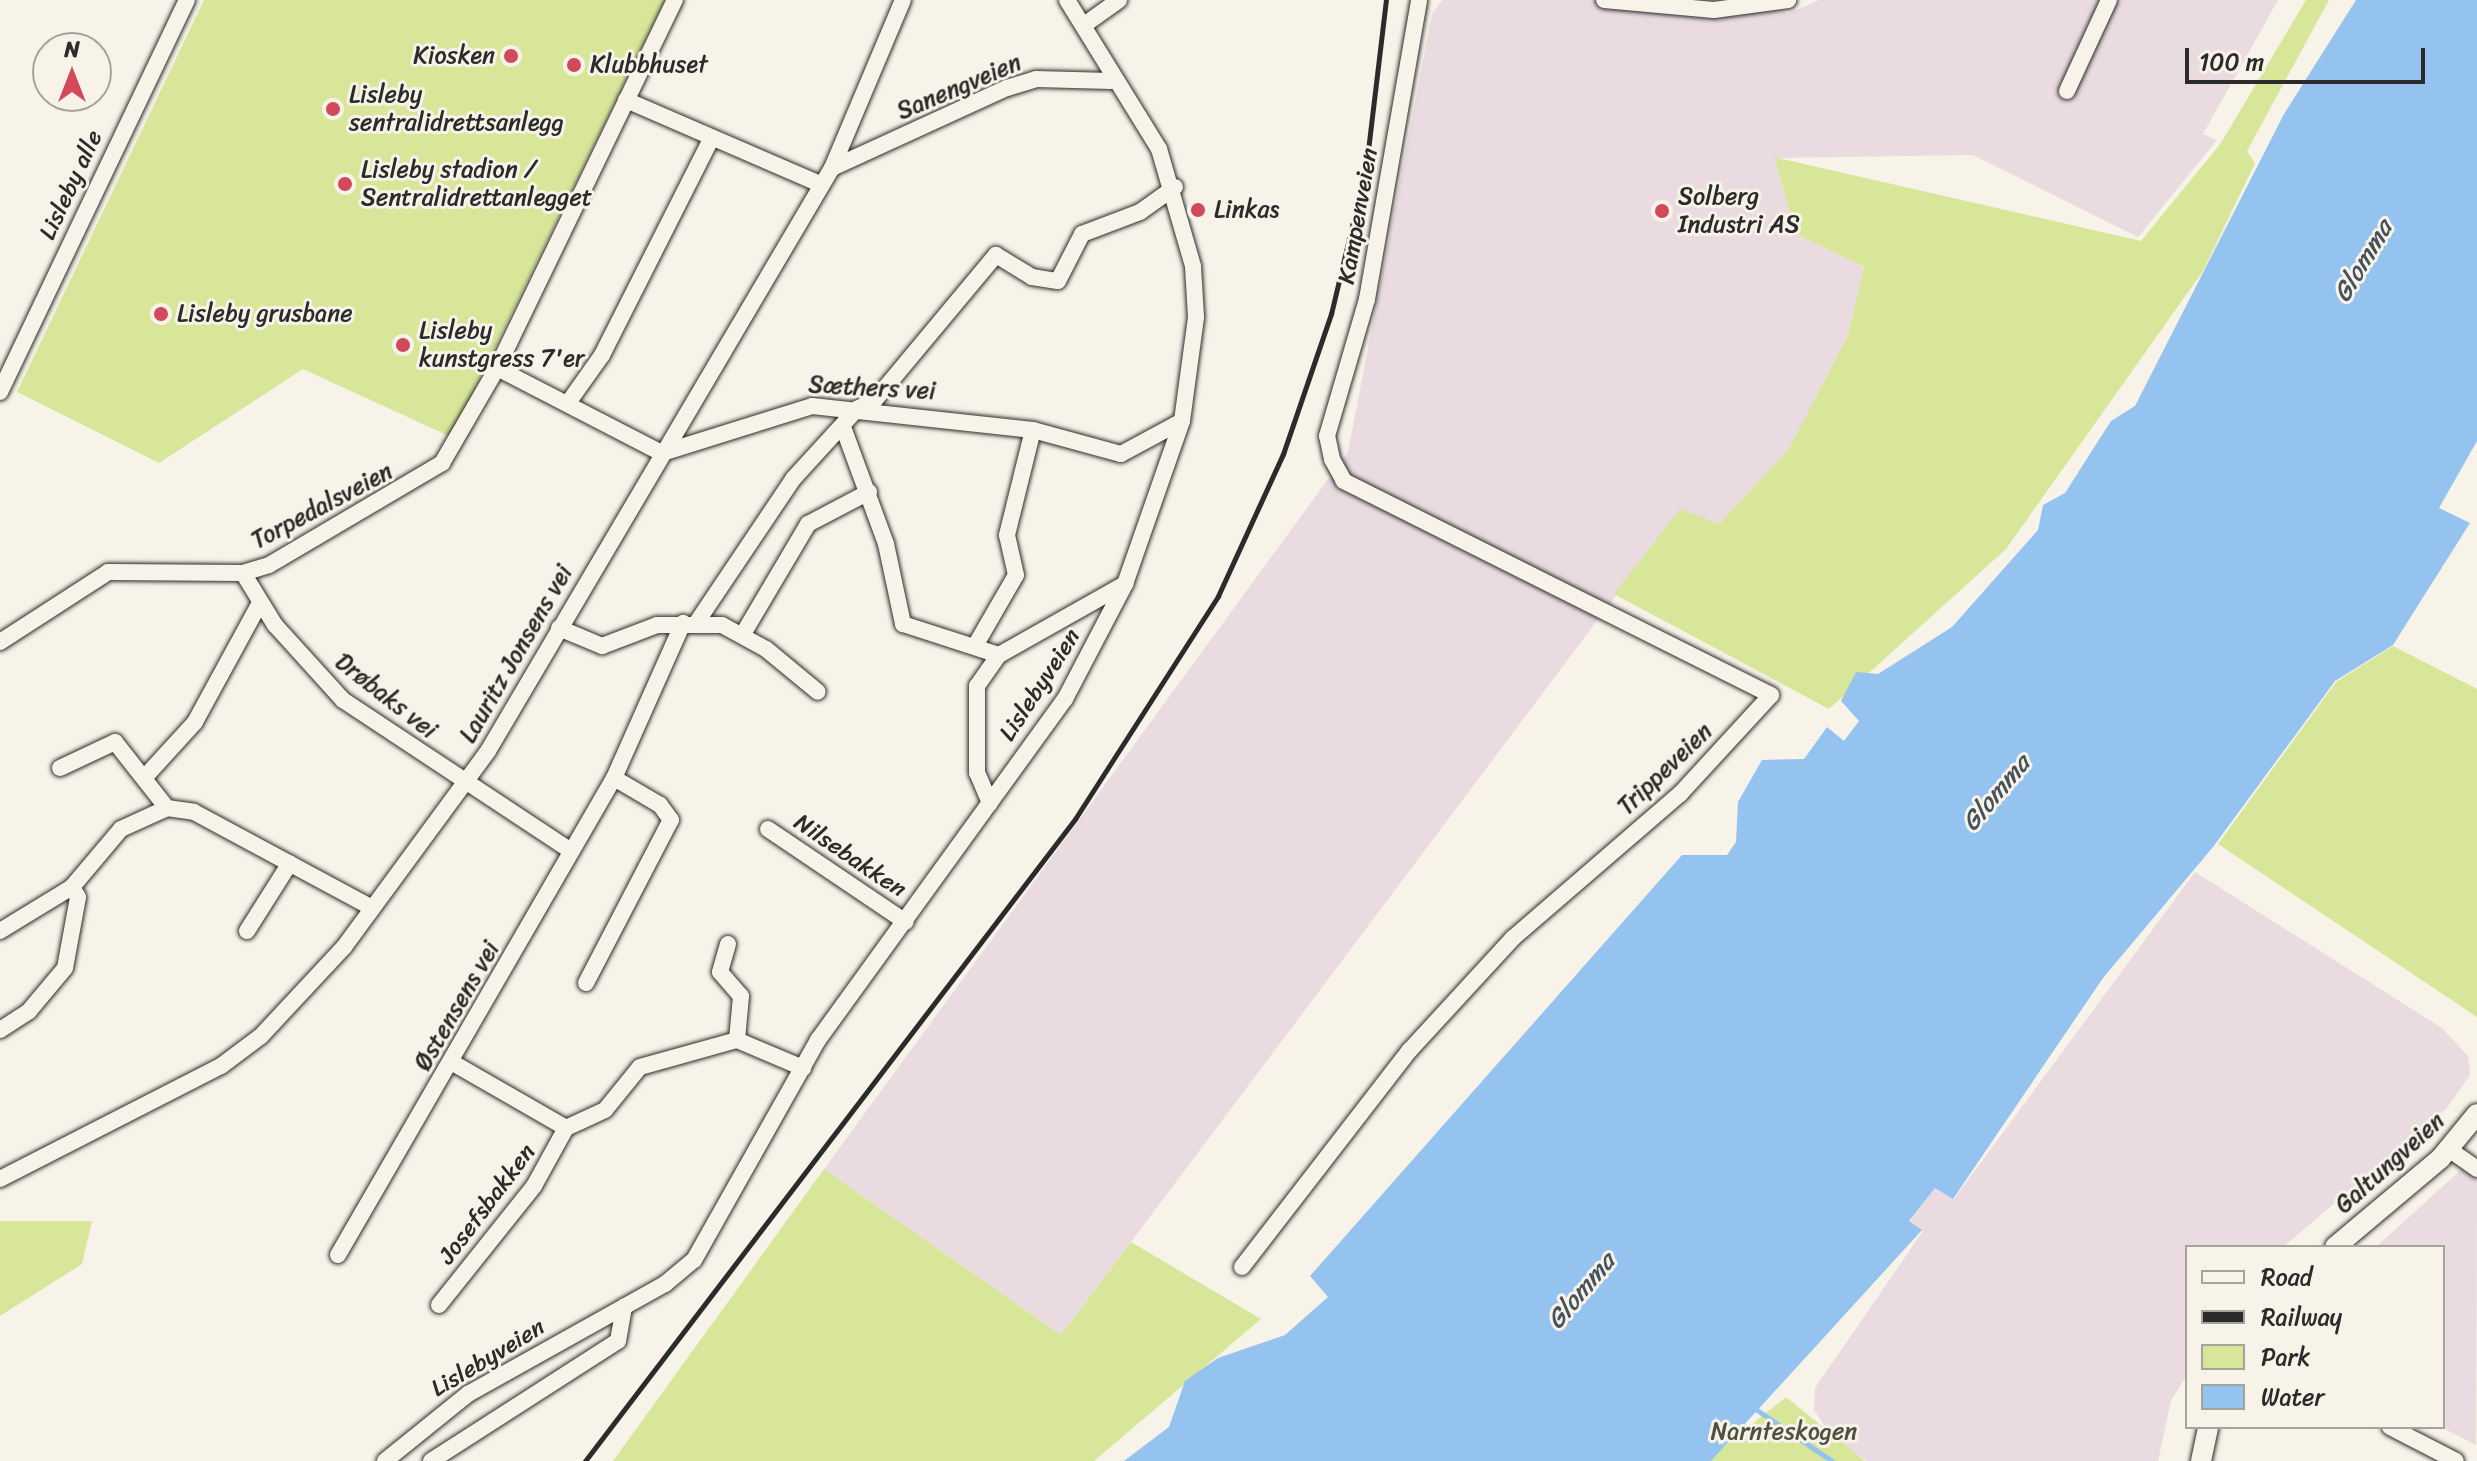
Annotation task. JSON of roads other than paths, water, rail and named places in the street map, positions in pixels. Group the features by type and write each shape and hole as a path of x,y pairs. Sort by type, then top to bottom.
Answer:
{"main road":[{"name":"Galtungveien","path":"2337,1245 2450,1150 2477,1114"},
{"path":"2201,1461 2208,1429"}],"street":[{"name":"Lisleby alle","path":"0,392 187,0"},
{"path":"662,453 497,368 675,0"},
{"name":"Lauritz Jonsens vei","path":"0,1179 221,1066 293,1005 372,908 464,783 832,168 903,0"},
{"name":"Lislebyveien","path":"385,1461 468,1394 665,1284 717,1232 803,1068 1065,699 1125,584 1182,421 1196,317 1175,187 1159,149 1111,81 1084,25 1067,0"},
{"name":"Kampenveien","path":"1327,436 1367,299 1419,0"},
{"path":"1604,0 1714,10 1788,0"},
{"path":"2067,91 2109,0"},
{"path":"1084,25 1109,2"},
{"name":"Sanengveien","path":"832,168 1007,88 1036,79 1111,81"},
{"path":"626,100 820,184"},
{"path":"568,403 602,355 711,139"},
{"name":"Østensens vei","path":"338,1255 453,1063 614,778 690,622 768,510 857,409 875,400 996,255 1032,277 1058,281 1082,234 1140,212 1175,187"},
{"name":"Torpedalsveien","path":"0,642 108,572 243,573 291,556 442,463 497,368"},
{"name":"Sæthers vei","path":"662,453 793,408 857,409 1033,430 1121,454 1182,421"},
{"path":"843,427 869,492 903,624 999,655"},
{"path":"975,646 1016,575 1007,535 1033,430"},
{"name":"Trippeveien","path":"1242,1267 1410,1050 1513,938 1680,794 1771,695 1344,481 1327,436"},
{"path":"743,634 808,524 869,492"},
{"name":"Drøbaks vei","path":"243,573 260,603 343,700 571,851"},
{"path":"990,803 977,773 977,686 999,655 1125,584"},
{"path":"145,777 195,722 260,603"},
{"path":"559,628 602,646 690,622 743,634 818,692"},
{"path":"60,768 115,742 167,808"},
{"path":"586,983 671,820 660,805 614,778"},
{"path":"0,931 72,887 108,840 167,808 194,812 372,908"},
{"name":"Nilsebakken","path":"768,829 906,922"},
{"path":"247,931 290,863"},
{"path":"0,1030 29,1011 65,968 78,897 72,887"},
{"path":"728,944 720,972 741,996 737,1040"},
{"path":"566,1128 605,1110 640,1067 737,1040 803,1068"},
{"name":"Josefsbakken","path":"439,1305 534,1186 566,1128 453,1063"},
{"path":"2450,1150 2477,1169"},
{"path":"431,1461 618,1341 624,1307"},
{"path":"2394,1429 2456,1461"}],"water":[{"name":"Glomma","path":"2356,0 2477,0 2477,441 2439,508 2470,523 2393,645 2335,681 2213,847 2103,978 1953,1199 1935,1188 1909,1221 1922,1230 1711,1461 1124,1461 1169,1427 1185,1381 1218,1358 1285,1335 1328,1297 1310,1276 1682,855 1727,855 1736,842 1738,802 1762,760 1804,759 1827,727 1844,741 1859,721 1841,701 1856,672 1878,674 1952,627 2038,530 2043,505 2065,493 2111,421 2135,406 2284,114"}],"waterway":[{"path":"1754,1408 1832,1461"}],"railway":[{"path":"585,1461 1075,819 1218,596 1283,454 1331,314 1366,167 1386,0"}],"place":[{"name":"Kiosken","path":"511,56"},
{"name":"Klubbhuset","path":"574,65"},
{"name":"Lisleby sentralidrettsanlegg","path":"333,109"},
{"name":"Lisleby stadion / Sentralidrettanlegget","path":"345,184"},
{"name":"Linkas","path":"1198,210"},
{"name":"Solberg Industri AS","path":"1662,211"},
{"name":"Lisleby grusbane","path":"161,314"},
{"name":"Lisleby kunstgress 7'er","path":"403,345"}],"park label":[{"name":"Narnteskogen","path":"1784,1432"}]}
